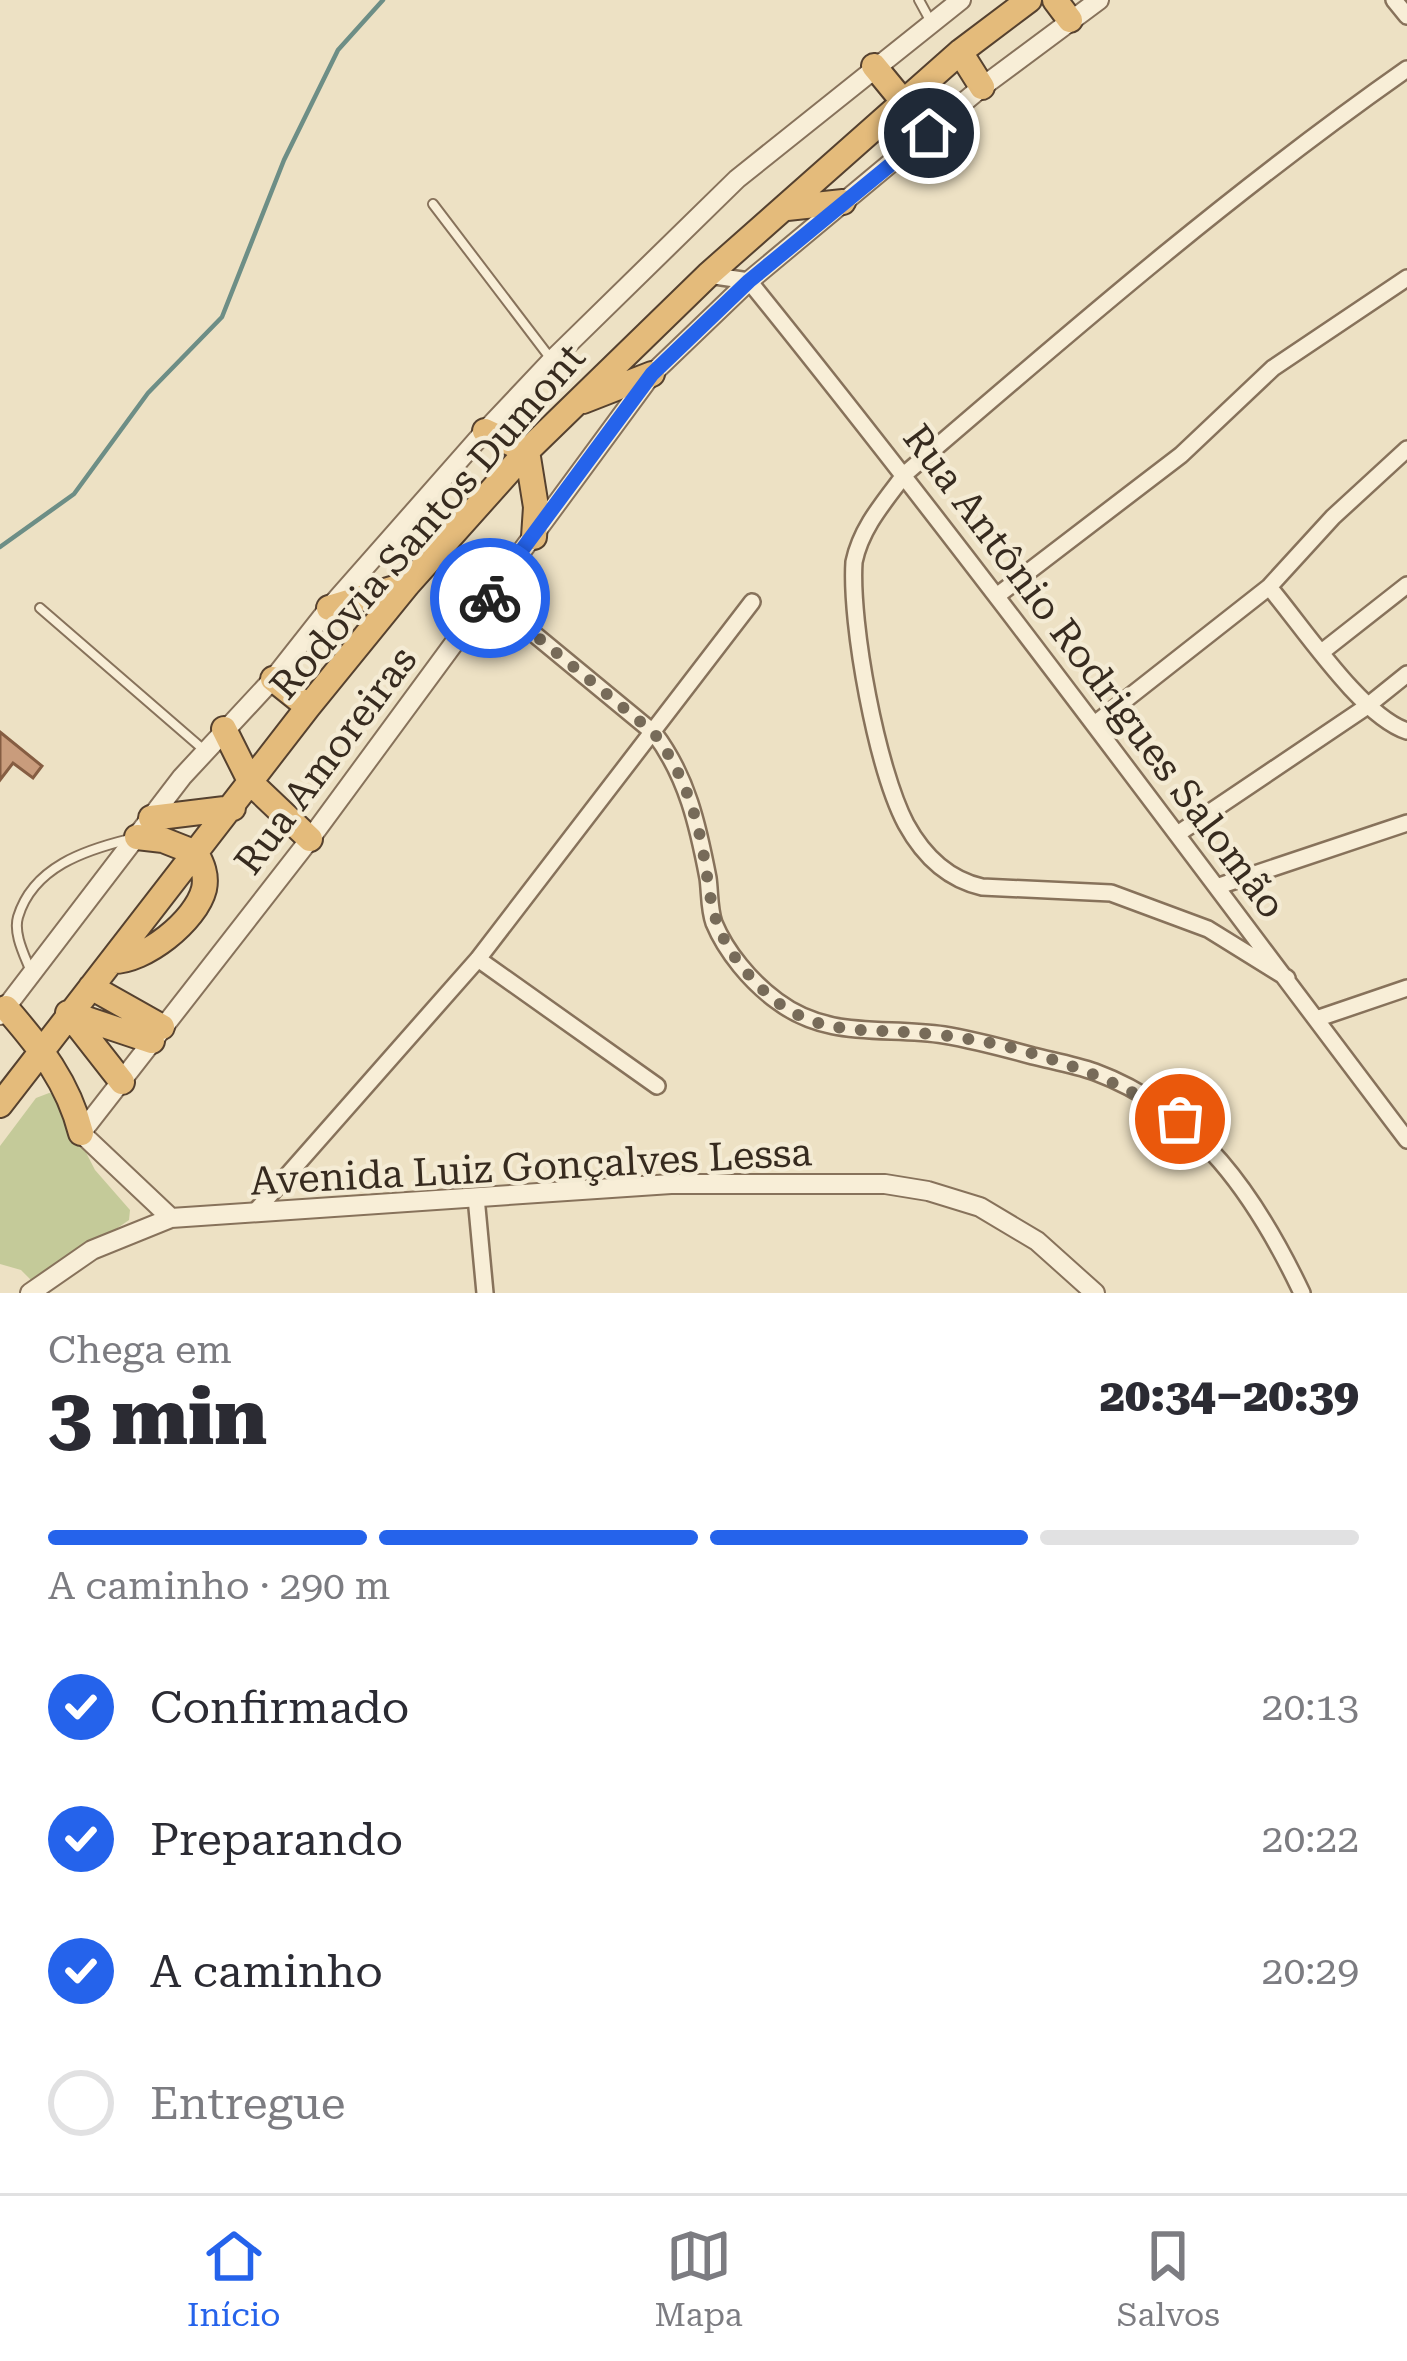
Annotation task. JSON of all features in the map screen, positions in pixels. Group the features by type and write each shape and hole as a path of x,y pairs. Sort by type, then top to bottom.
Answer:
{"highway":[{"name":"Rodovia Santos Dumont","path":"196,853 409,584 569,406 708,275 960,52 1029,0"},
{"path":"960,52 982,86"},
{"path":"874,66 929,133"},
{"path":"787,208 843,202"},
{"path":"569,406 652,374"},
{"path":"485,431 527,451 536,507 534,536"},
{"path":"329,608 409,584"},
{"path":"273,679 308,706"},
{"path":"224,729 251,783 310,839"},
{"path":"144,828 233,808"},
{"path":"0,1106 112,961 145,956 194,907 204,888 206,875 196,853 144,828"},
{"path":"91,986 157,1034"},
{"path":"2,1009 42,1050 69,1094 81,1133"},
{"path":"68,1013 157,1034"},
{"path":"68,1013 122,1082"}],"street":[{"path":"2,1009 205,751 273,679 485,431 737,179 961,0"},
{"name":"Rua Amoreiras","path":"81,1133 310,839 652,374 749,281 929,133 1062,10 1099,0"},
{"path":"1394,0 1407,16"},
{"path":"1287,978 1208,929 1111,892 1002,890 964,883 946,872 918,842 892,791 866,683 853,581 857,546 874,514 905,474 1162,253 1309,138 1407,69"},
{"path":"708,275 749,281"},
{"path":"998,595 1181,455 1273,368 1407,278"},
{"name":"Rua Antônio Rodrigues Salomão","path":"749,281 998,595 1407,1140"},
{"path":"1390,288 1407,298"},
{"path":"1096,723 1269,587 1333,517 1407,449"},
{"path":"1323,651 1407,585"},
{"path":"1269,587 1366,707 1387,724 1407,731"},
{"path":"488,596 654,733 674,762 693,809 712,917 730,951 758,985 797,1015 839,1030 942,1035 1094,1072 1132,1089 1180,1119 1218,1155 1253,1205 1302,1293"},
{"path":"254,1213 478,958 752,602"},
{"path":"1179,833 1366,707 1407,674"},
{"path":"1220,886 1407,824"},
{"path":"478,958 657,1086"},
{"path":"1316,1019 1407,988"},
{"path":"81,1133 171,1217"},
{"name":"Avenida Luiz Gonçalves Lessa","path":"30,1293 92,1250 171,1217 671,1184 885,1184 928,1191 980,1207 1036,1241 1095,1293"},
{"path":"476,1197 485,1293"}],"lane":[{"path":"919,0 932,23"},
{"path":"433,204 552,361"},
{"path":"40,608 205,751"},
{"path":"31,972 17,931 18,916 51,869 144,828"}],"green space":[{"path":"56,1094 95,1170 130,1210 129,1220 36,1285 21,1270 0,1264 0,1146 36,1098"}],"building":[{"path":"0,732 42,766 33,778 13,763 0,780"}],"waterway":[{"path":"0,547 74,494 148,393 222,317 284,160 338,50 383,0"}],"way so far":[{"path":"490,598 654,733 666,748 693,809 712,917 743,968 775,1000 797,1015 839,1030 942,1035 1094,1072 1180,1119"}],"route":[{"path":"490,598 652,374 749,281 929,133"}]}
